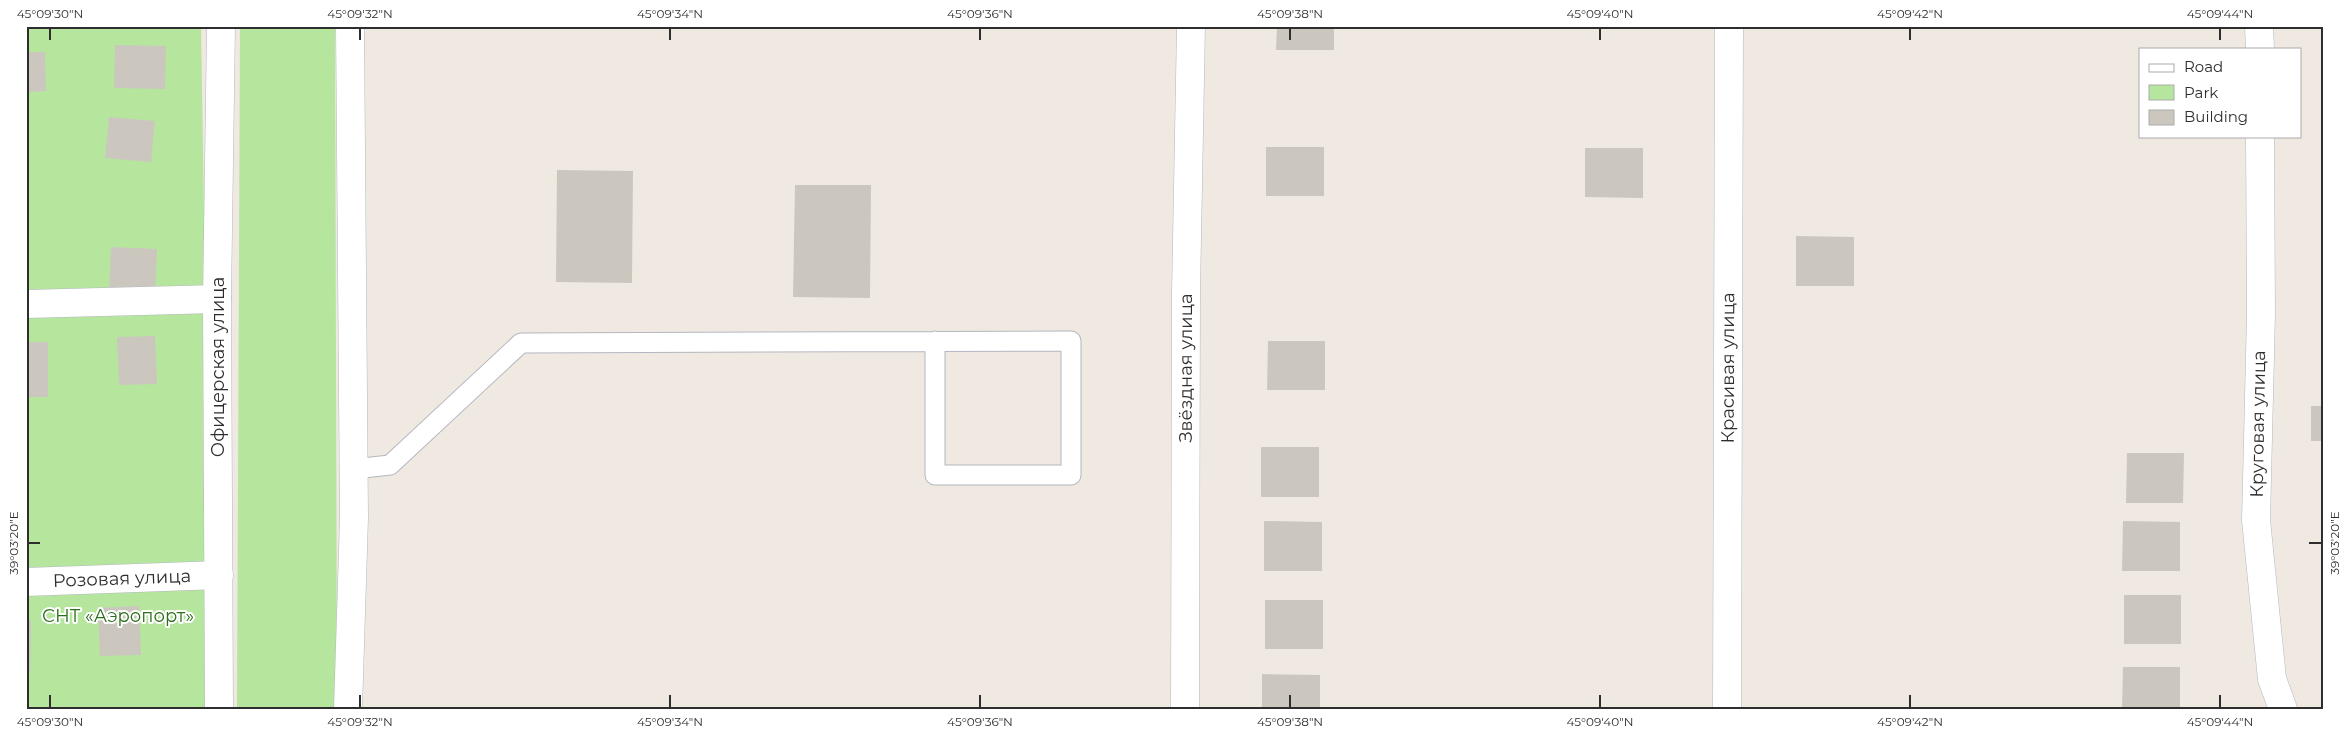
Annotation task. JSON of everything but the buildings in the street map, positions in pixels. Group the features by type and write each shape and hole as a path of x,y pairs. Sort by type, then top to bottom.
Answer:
{"street":[{"name":"Офицерская улица","path":"218,709 217,299 221,26"},
{"path":"348,709 354,469 350,26"},
{"name":"Звёздная улица","path":"1185,709 1186,292 1191,26"},
{"name":"Красивая улица","path":"1728,709 1729,26"},
{"path":"2260,26 2260,48"},
{"name":"Круговая улица","path":"2260,138 2261,314 2256,520 2272,679 2283,709"},
{"path":"26,304 217,299"},
{"name":"Розовая улица","path":"26,582 219,575"}],"lane":[{"path":"354,469 390,465 521,342 935,341 1071,341 1072,475 935,475 935,341"}],"green space":[{"name":"СНТ «Аэропорт»","path":"26,26 201,26 212,709 26,709"},
{"path":"240,26 335,26 337,709 237,709"}]}
